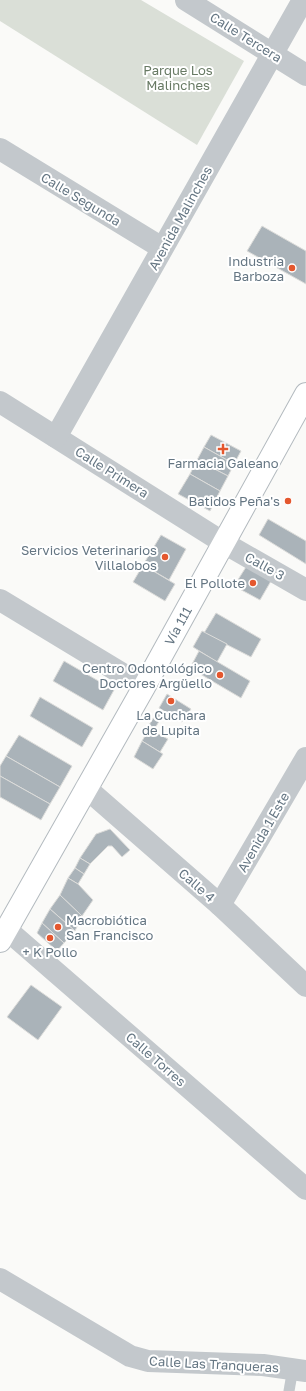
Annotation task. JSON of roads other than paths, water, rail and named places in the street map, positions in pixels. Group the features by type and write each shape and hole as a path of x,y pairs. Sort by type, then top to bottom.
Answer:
{"main road":[{"name":"Vía 111","path":"3,935 144,687 306,394"}],"street":[{"name":"Calle Tercera","path":"186,0 306,74"},
{"name":"Avenida Malinches","path":"56,437 303,0"},
{"name":"Calle Segunda","path":"0,149 162,248"},
{"name":"Calle Primera","path":"0,402 224,543"},
{"name":"Calle 3","path":"224,543 306,590"},
{"path":"1,604 144,687"},
{"name":"Avenida 1 Este","path":"220,905 306,758"},
{"name":"Calle 4","path":"86,788 220,905 306,986"},
{"name":"Calle Torres","path":"3,935 306,1189"},
{"name":"Calle Las Tranqueras","path":"0,1279 130,1356 148,1362 263,1365 299,1370"}],"lane":[{"path":"289,1391 299,1370"}],"place":[{"name":"Industria Barboza","path":"292,268"},
{"name":"Farmacia Galeano","path":"223,449"},
{"name":"Batidos Peña's","path":"288,501"},
{"name":"Servicios Veterinarios Villalobos","path":"165,557"},
{"name":"El Pollote","path":"253,583"},
{"name":"Centro Odontológico Doctores Argüello","path":"220,675"},
{"name":"La Cuchara de Lupita","path":"171,701"},
{"name":"Macrobiótica San Francisco","path":"58,927"},
{"name":"+ K Pollo","path":"50,938"}],"park label":[{"name":"Parque Los Malinches","path":"178,78"}]}
